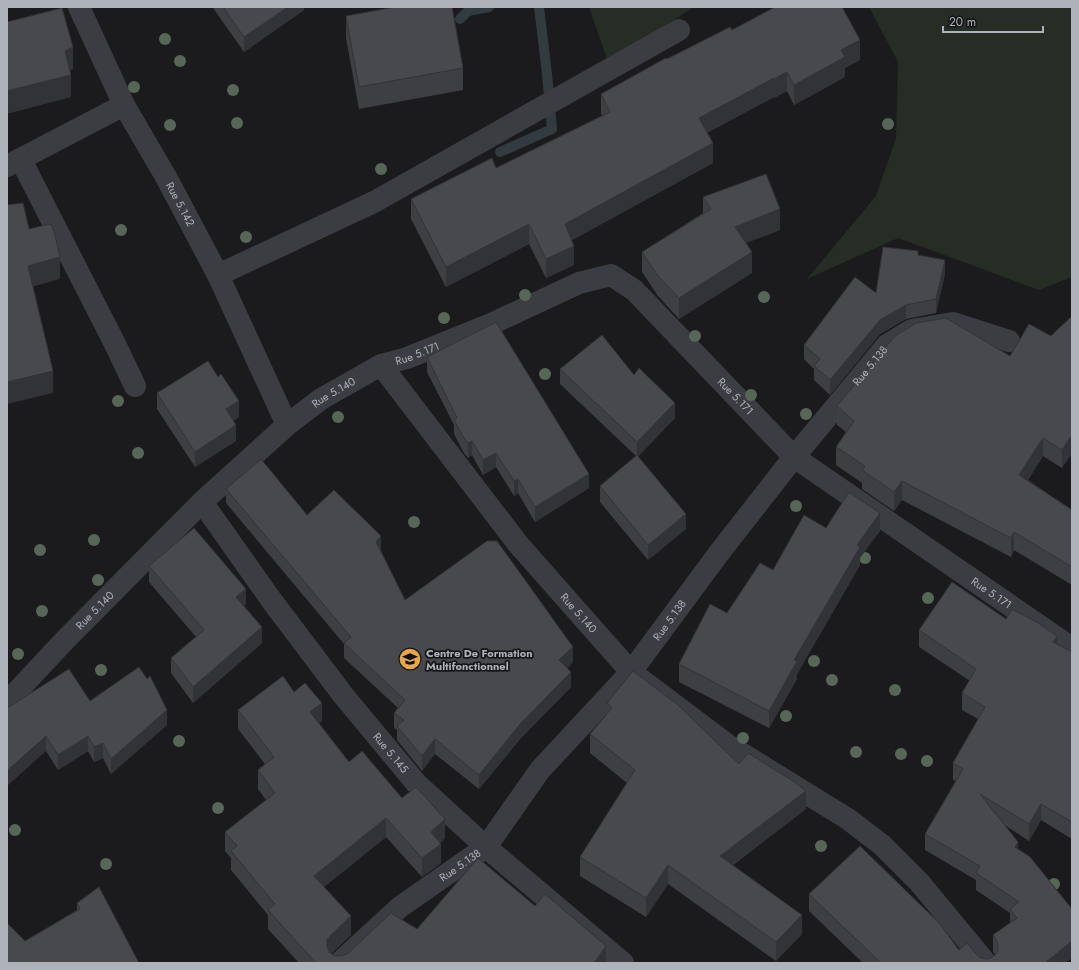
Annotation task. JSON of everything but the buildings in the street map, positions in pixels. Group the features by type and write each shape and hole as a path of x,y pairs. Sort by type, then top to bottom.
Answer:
{"street":[{"name":"Rue 5.142","path":"81,8 124,105 166,177 218,276 287,425"},
{"path":"218,276 374,202 679,30"},
{"path":"124,105 14,163 110,335 135,386"},
{"name":"Rue 5.171","path":"381,364 407,358 491,324 579,283 611,275 634,290 794,457 1072,648"},
{"name":"Rue 5.138","path":"339,963 400,907 486,847 540,770 630,672 719,553 794,457 886,345 912,330 953,323 1009,341"},
{"name":"Rue 5.140","path":"7,702 202,502 287,425 321,399 381,364 518,544 630,672 728,745 848,819 882,845 919,882 986,963"},
{"name":"Rue 5.145","path":"202,502 272,601 343,694 416,783 486,847 623,963"}],"shaded area":[{"path":"589,7 694,7 608,62"},
{"path":"869,7 1072,7 1072,277 1039,290 898,238 807,279 876,196 896,138 898,62"}],"waterway":[{"path":"460,19 468,11 489,7"},
{"path":"500,152 552,129 539,7"}],"place":[{"name":"Centre De Formation Multifonctionnel","path":"410,659"}]}
